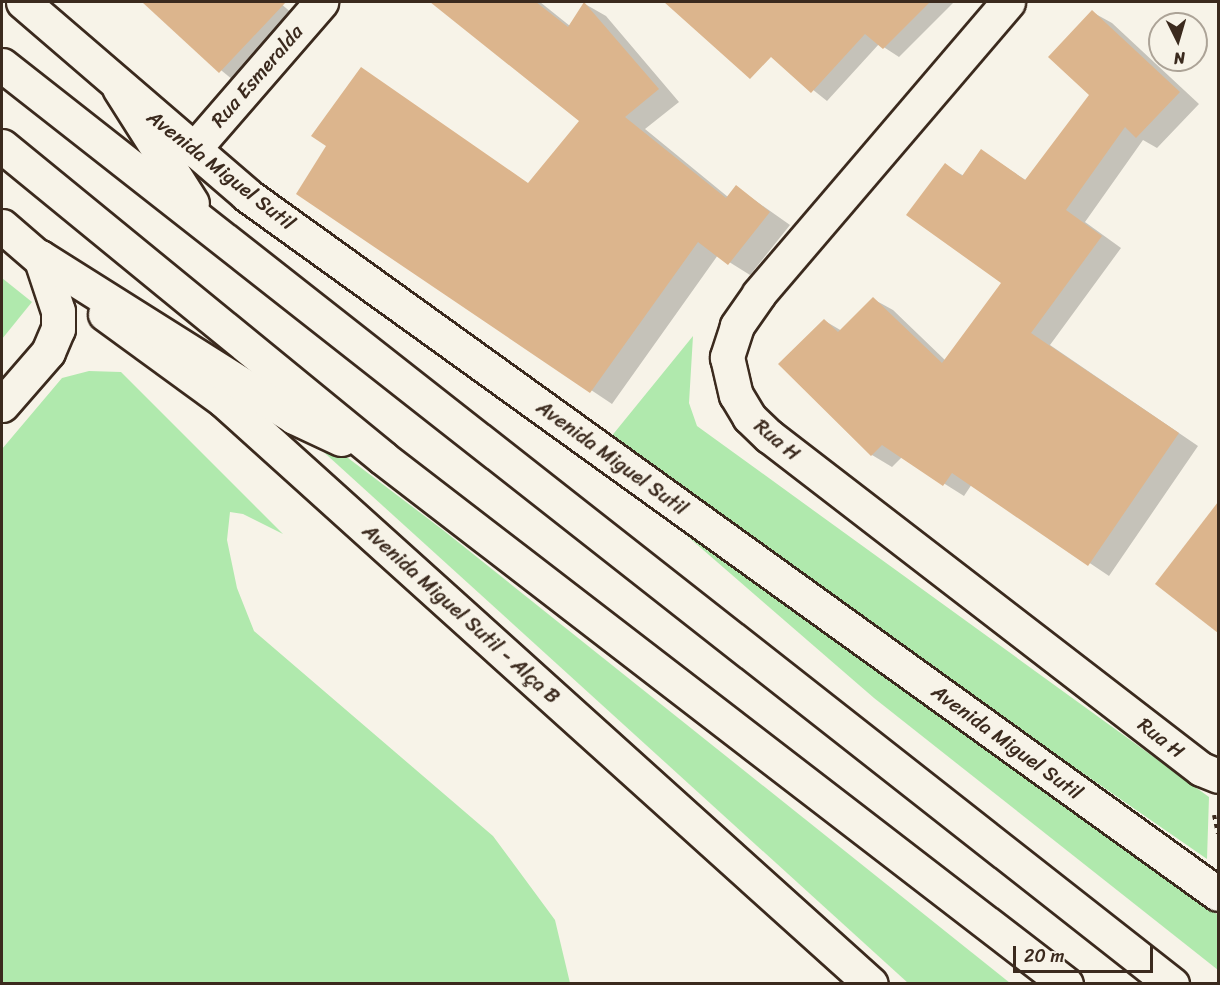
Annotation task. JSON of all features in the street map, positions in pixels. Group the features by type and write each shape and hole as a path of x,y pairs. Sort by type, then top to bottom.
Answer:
{"main road":[{"name":"Avenida Miguel Sutil","path":"23,2 119,88 247,195 1218,894"},
{"name":"Rua Esmeralda","path":"193,150 321,2"},
{"name":"Rua H","path":"1008,2 759,294 738,326 728,357 736,395 749,417 769,436 1201,769 1218,776"},
{"path":"2,65 1172,984"},
{"path":"119,88 204,222"},
{"path":"2,146 383,458 1066,984"},
{"path":"2,226 40,257 294,417 383,458"},
{"path":"2,405 48,352 58,329 56,304 40,257"},
{"name":"Avenida Miguel Sutil - Alça B","path":"40,257 86,301 223,400 871,984"}],"green space":[{"path":"2,278 32,302 2,339"},
{"path":"693,336 689,403 697,426 1209,797 1207,859 606,443"},
{"path":"89,371 121,372 283,534 243,514 230,512 227,540 237,588 254,631 493,836 555,920 570,983 2,983 2,449 62,378"},
{"path":"323,439 443,530 1010,983 908,983 317,446"},
{"path":"686,535 1218,915 1218,970 874,698"}],"building":[{"path":"142,2 286,2 219,73"},
{"path":"430,2 536,2 568,27 584,2 659,89 625,117 726,198 736,185 770,212 728,265 698,242 590,393 296,194 326,146 311,136 361,67 528,183 579,121"},
{"path":"664,2 930,2 883,49 865,34 811,93 771,57 750,79"},
{"path":"1092,10 1148,62 1148,72 1159,72 1180,92 1136,138 1125,127 1066,210 1102,236 1031,333 1179,433 1088,566 952,473 943,486 882,445 871,456 778,364 824,319 838,332 873,297 942,363 1001,283 906,215 945,163 962,176 981,149 1025,180 1089,95 1048,57"},
{"path":"1218,502 1218,633 1155,584"}]}
